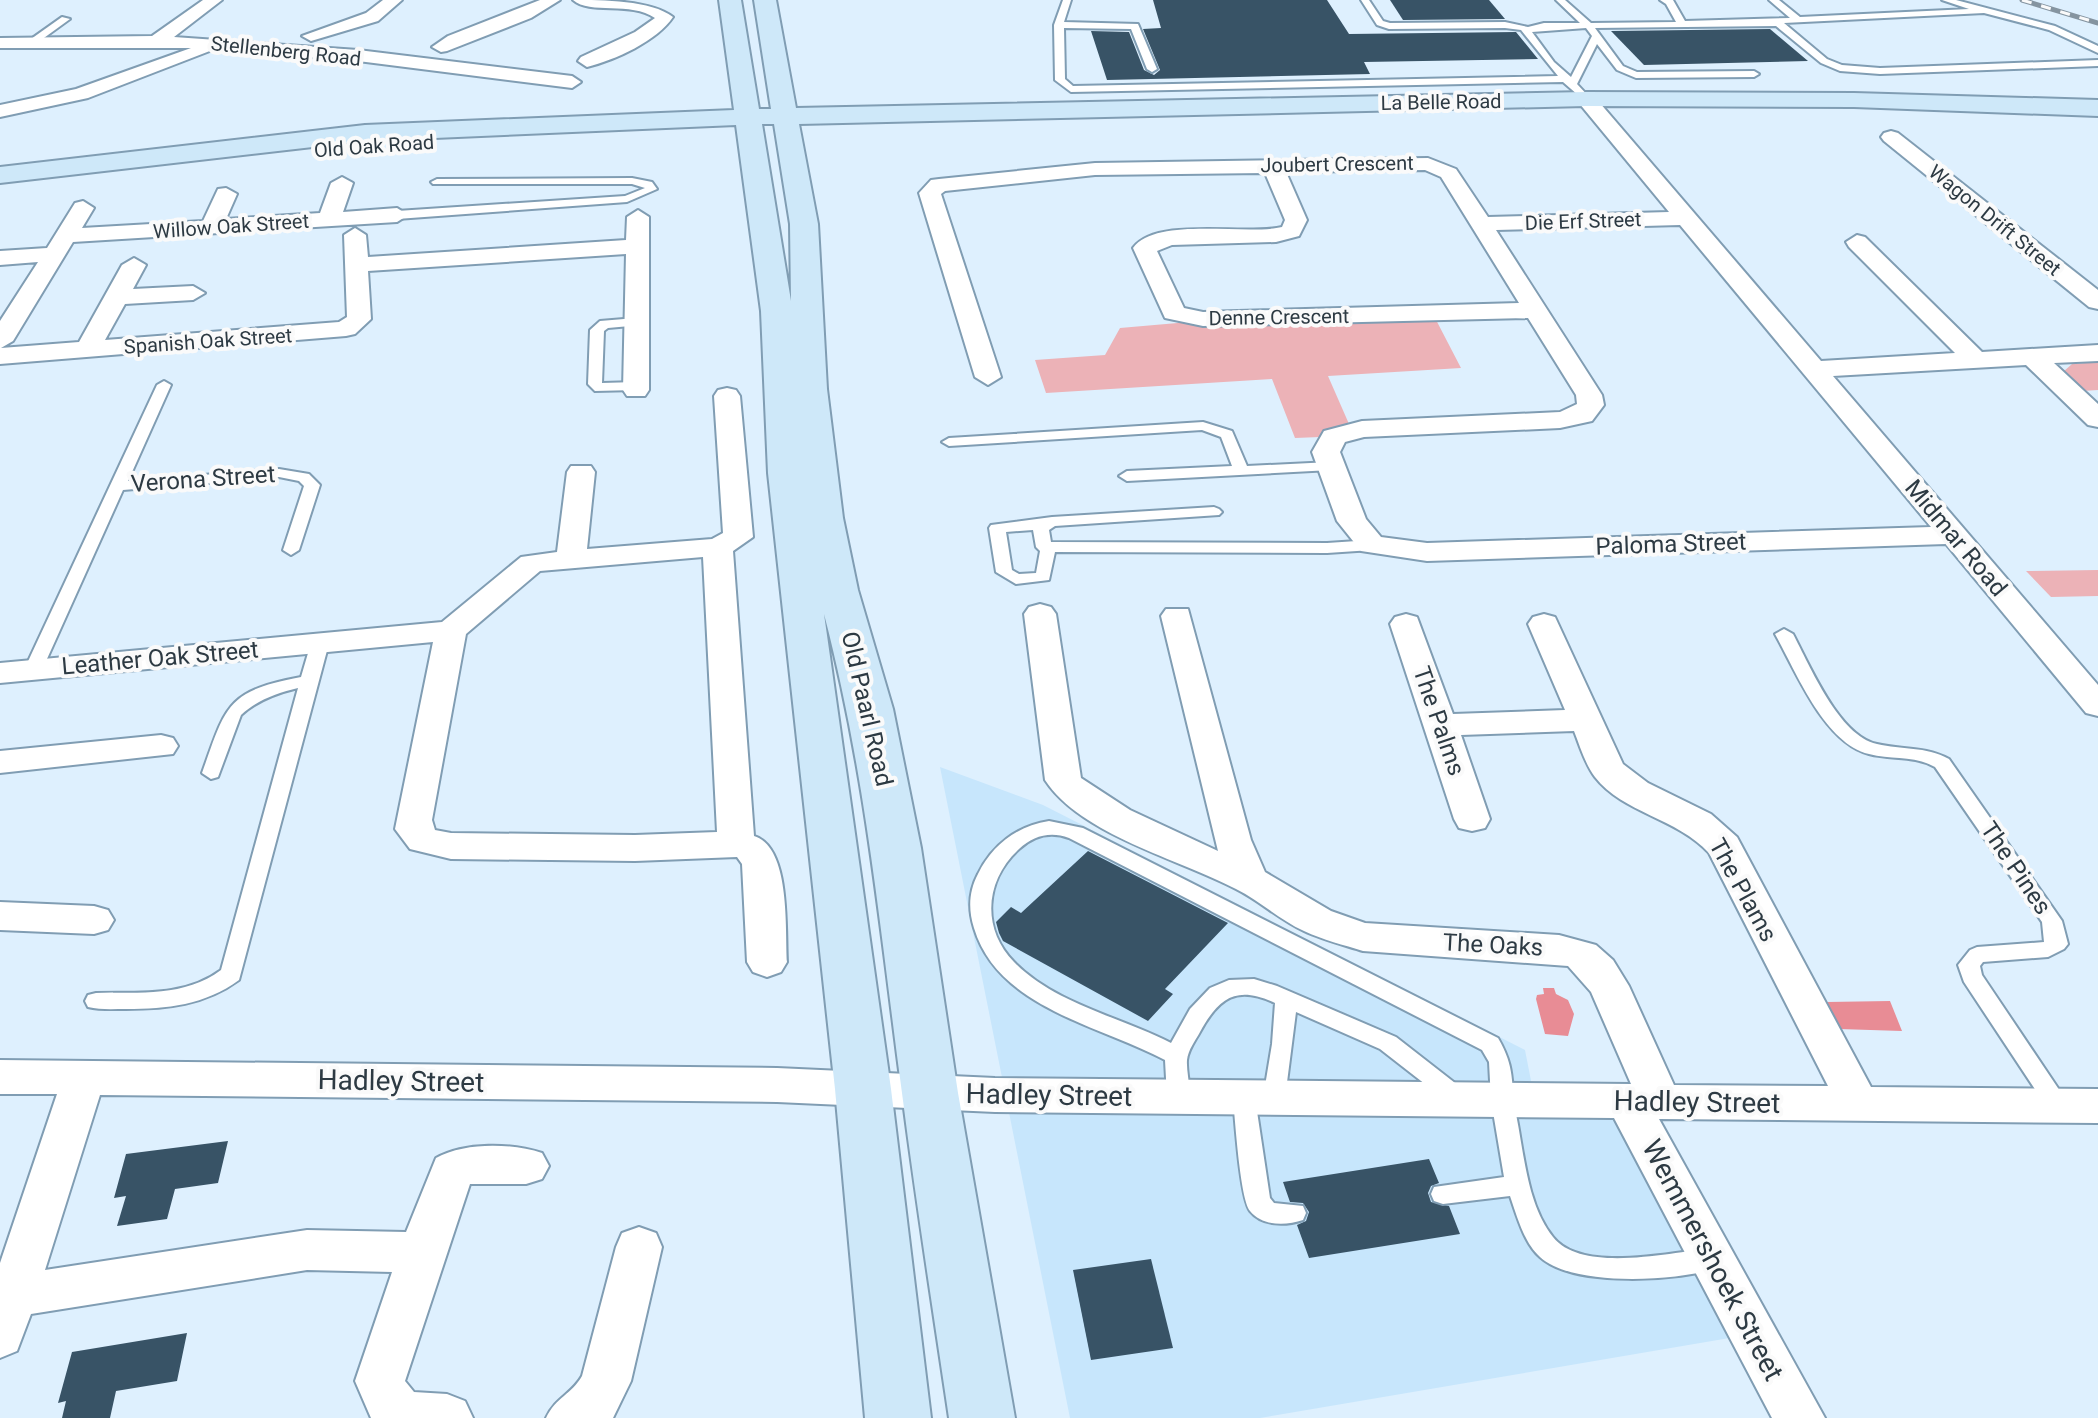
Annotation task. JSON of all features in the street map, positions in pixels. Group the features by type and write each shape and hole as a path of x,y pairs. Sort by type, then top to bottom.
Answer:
{"main road":[{"name":"Old Paarl Road","path":"730,0 767,123 804,224 811,402 824,518 838,590 871,709 897,848 930,1093 982,1418"},
{"name":"Old Paarl Road","path":"765,0 767,123 787,488 863,1089 898,1418"},
{"name":"La Belle Road","path":"767,123 1580,94 2098,108"},
{"name":"La Belle Road","path":"767,123 1429,103 1565,105 1580,94 1745,110 2098,117"},
{"name":"Old Oak Road","path":"0,175 365,133 484,125 767,123"},
{"name":"Old Oak Road","path":"0,186 196,161 395,143 767,123"}],"street":[{"path":"158,40 214,0"},
{"path":"311,36 372,17 394,0"},
{"path":"441,47 469,32 531,14 552,0"},
{"path":"581,0 643,5 659,11 664,17 662,23 649,33 614,45 587,61"},
{"name":"Stellenberg Road","path":"0,43 158,40 221,44 572,82"},
{"path":"0,111 81,94 221,44"},
{"name":"Midmar Road","path":"1580,94 2098,706"},
{"name":"Wagon Drift Street","path":"1891,137 2098,302"},
{"name":"Joubert Crescent","path":"988,377 930,193 934,188 954,180 1071,171 1408,162 1436,165 1449,173 1589,395 1591,405 1582,415 1560,420 1362,429 1334,437 1326,452 1331,466"},
{"name":"Denne Crescent","path":"1272,165 1296,220 1291,231 1276,235 1169,238 1144,248 1174,313 1203,319 1536,310"},
{"path":"329,219 342,183"},
{"path":"211,227 226,194"},
{"path":"0,341 83,208"},
{"name":"Willow Oak Street","path":"0,258 60,245 211,227 397,215"},
{"path":"636,388 638,217"},
{"name":"Die Erf Street","path":"1481,224 1685,218"},
{"name":"Spanish Oak Street","path":"0,356 346,329 359,319 355,235"},
{"path":"1857,242 1976,360"},
{"path":"356,265 637,246"},
{"path":"87,350 134,265"},
{"path":"116,297 193,293"},
{"path":"1813,369 2098,353"},
{"path":"2033,357 2098,419"},
{"path":"727,396 738,537 718,547 571,559 525,566 451,631 413,829 423,840 467,847 635,848 736,844 750,848 761,863 767,962"},
{"path":"1331,466 1352,521 1380,547"},
{"path":"571,559 581,472"},
{"name":"Paloma Street","path":"1380,547 1427,552 1954,535"},
{"path":"718,547 736,844"},
{"name":"The Oaks","path":"1040,614 1063,780 1068,791 1094,807 1250,880 1317,921 1363,937 1559,949 1578,953 1589,960 1605,980 1644,1102"},
{"path":"1177,616 1232,840 1250,880"},
{"name":"The Palms","path":"1406,624 1472,819"},
{"name":"The Plams","path":"1544,624 1608,770 1618,781 1695,820 1714,833 1724,846 1858,1103"},
{"name":"Leather Oak Street","path":"0,673 451,631"},
{"path":"1442,725 1585,720"},
{"path":"0,762 161,746"},
{"path":"0,916 94,920"},
{"name":"Hadley Street","path":"0,1077 863,1089 930,1093 1177,1077 1259,1098 2078,1106"},
{"path":"6,1316 84,1078"},
{"name":"Wemmershoek Street","path":"1644,1102 1713,1259 1799,1418"},
{"path":"447,1418 412,1416 400,1412 383,1395 380,1381 452,1171 461,1166 526,1166"},
{"path":"572,1418 595,1402 606,1381 639,1247"},
{"path":"6,1316 134,1277 322,1249 422,1252"}],"lane":[{"path":"1067,0 1059,25 1060,80 1063,86 1078,90 1580,94"},
{"path":"1365,0 1380,23 1389,26 1505,25 1527,30 1544,26 1778,23 1824,61 1852,70 2098,63"},
{"path":"1560,0 1588,25 1620,68 1636,75 1754,74"},
{"path":"1664,0 1670,2 1682,24"},
{"path":"1773,0 1797,19"},
{"path":"1946,0 2052,28 2098,50"},
{"path":"1778,23 1777,20 1981,11"},
{"path":"34,41 65,19"},
{"path":"1059,25 1135,26 1152,69"},
{"path":"1527,30 1580,94"},
{"path":"1580,94 1595,38"},
{"path":"397,215 627,199 641,196 651,189 648,184 632,181 437,182"},
{"path":"636,322 598,328 595,384 600,388 636,388"},
{"name":"Verona Street","path":"33,670 164,385"},
{"path":"949,442 1203,426 1227,434 1241,470"},
{"path":"1127,476 1331,466"},
{"name":"Verona Street","path":"118,486 279,473 304,477 312,485 291,550"},
{"path":"1048,549 1043,577 1016,579 1004,572 997,528 1214,512"},
{"path":"1044,524 1041,528 1044,547 1048,549 1380,547"},
{"name":"The Pines","path":"1784,634 1848,738 1869,748 1919,751 1942,763 2052,921 2057,944 2048,949 1977,955 1969,965 1972,976 2078,1106"},
{"path":"96,1001 200,994 231,974 320,643"},
{"path":"211,773 233,713 239,706 270,690 309,681"},
{"path":"1177,1077 1141,1036 1035,990 1013,976 994,956 983,937 980,909 983,880 993,862 1022,834 1043,828 1076,833 1478,1036 1490,1044 1500,1062 1482,1100"},
{"path":"1177,1077 1197,1016 1219,991 1249,985 1270,990 1388,1043 1482,1100 1544,1245 1569,1263 1592,1269 1713,1259"},
{"path":"1286,999 1283,1044 1259,1098 1258,1203 1269,1213 1294,1213"},
{"path":"1443,1194 1518,1185"}],"shaded area":[{"path":"1434,316 1461,368 1328,376 1349,424 1320,437 1295,438 1272,379 1046,393 1035,360 1105,355 1120,328 1189,322"},
{"path":"2098,362 2098,390 2082,391 2063,372 2072,364"},
{"path":"2098,570 2098,596 2051,597 2026,571"},
{"path":"940,767 1043,805 1525,1050 1533,1091 1631,1096 1753,1334 1260,1418 1070,1418"},
{"path":"1543,988 1554,988 1556,994 1568,1000 1574,1014 1568,1036 1545,1034 1536,999 1537,995 1544,994"},
{"path":"1890,1001 1902,1031 1839,1029 1827,1002"}],"building":[{"path":"1153,0 1327,0 1349,34 1516,32 1538,59 1364,62 1370,74 1107,80 1091,31 1129,32 1144,70 1154,75 1160,70 1143,29 1161,28"},
{"path":"1390,0 1489,0 1505,19 1403,20"},
{"path":"1770,29 1808,61 1644,65 1611,31"},
{"path":"1088,851 1228,923 1165,989 1173,994 1148,1021 1003,941 999,933 996,922 1011,907 1021,913"},
{"path":"228,1141 218,1183 175,1189 167,1219 117,1226 126,1196 114,1198 126,1154"},
{"path":"1429,1159 1439,1183 1431,1186 1428,1193 1431,1202 1449,1206 1460,1234 1309,1258 1297,1225 1306,1221 1309,1212 1303,1203 1290,1202 1283,1182"},
{"path":"1151,1259 1173,1348 1091,1360 1073,1270"},
{"path":"187,1333 177,1381 116,1391 110,1418 62,1418 66,1401 58,1403 72,1352"}],"railway":[{"path":"2022,0 2098,23"}]}
